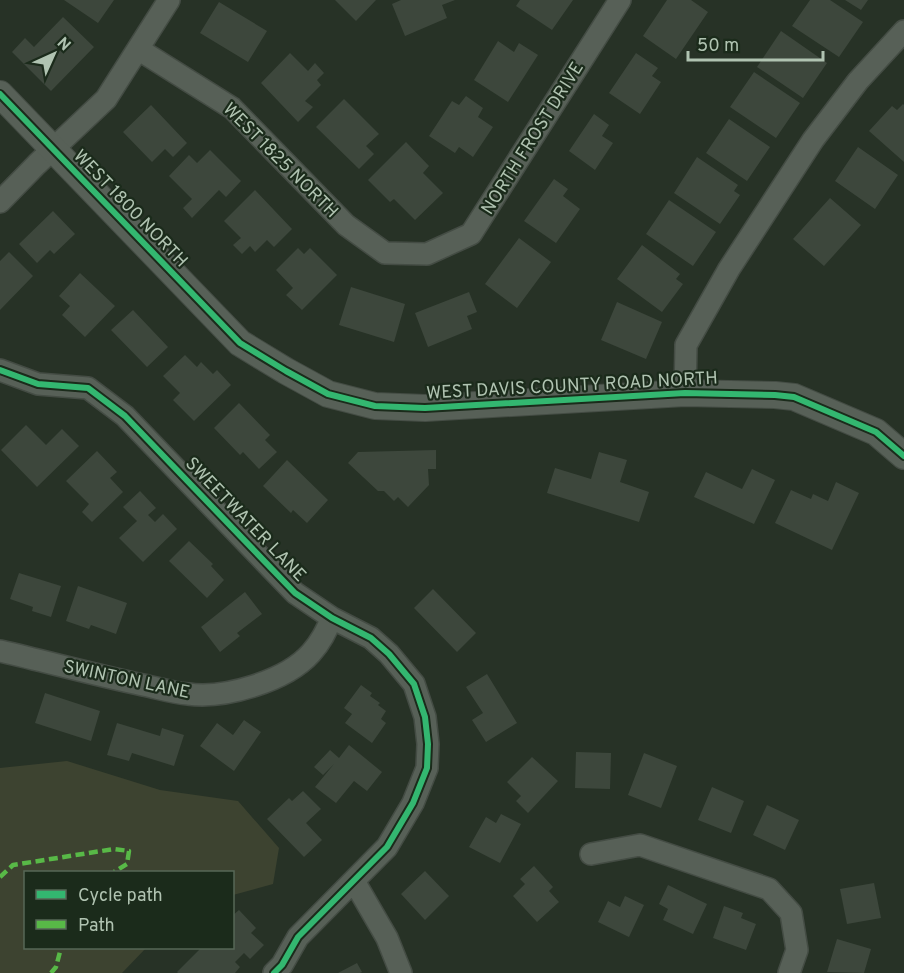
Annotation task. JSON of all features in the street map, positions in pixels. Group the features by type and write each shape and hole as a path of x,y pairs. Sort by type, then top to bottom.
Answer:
{"street":[{"path":"0,202 106,99 169,0"},
{"name":"NORTH FROST DRIVE","path":"427,254 471,234 620,0"},
{"path":"685,393 686,345 729,269 813,140 858,81 904,31"},
{"name":"WEST 1825 NORTH","path":"138,49 232,108 346,225 385,253 427,254"},
{"name":"WEST 1800 NORTH","path":"0,94 240,343"},
{"name":"WEST DAVIS COUNTY ROAD NORTH","path":"240,343 328,394 375,406 425,408 724,392 794,398 876,432 904,456"},
{"name":"SWEETWATER LANE","path":"0,370 38,384 88,388 125,416 296,593 332,618 371,638 389,654 414,684 425,717 428,744 427,768 413,803 387,847 298,937 282,965 274,973"},
{"name":"SWINTON LANE","path":"0,651 116,680 190,695 224,693 251,687 285,674 310,655 323,638 332,618"},
{"path":"591,854 640,845 769,889 792,913 797,950 789,973"},
{"path":"354,881 387,938 401,973"}],"green space":[{"path":"67,761 160,790 238,801 279,848 273,884 234,895 234,871 24,871 24,949 145,949 122,973 0,973 0,768"}],"building":[{"path":"64,0 114,0 98,23"},
{"path":"335,0 376,0 356,21"},
{"path":"401,0 455,0 442,5 447,18 405,36 392,4"},
{"path":"520,0 573,0 552,30 516,6"},
{"path":"667,0 691,0 708,12 676,59 643,36"},
{"path":"810,0 830,0 863,22 839,57 792,26"},
{"path":"845,0 868,0 861,10"},
{"path":"219,2 267,31 248,62 200,33"},
{"path":"63,17 94,47 51,91 12,52 25,38 34,47"},
{"path":"781,31 827,63 803,98 757,67"},
{"path":"498,41 514,52 519,43 538,55 508,102 474,80"},
{"path":"290,53 308,71 315,63 324,73 317,80 321,85 305,101 313,107 298,122 261,83"},
{"path":"636,53 658,68 652,76 661,82 640,114 609,93"},
{"path":"754,72 800,103 776,138 730,107"},
{"path":"466,96 483,108 478,117 493,127 473,157 459,147 455,153 429,136 452,101 459,105"},
{"path":"344,99 379,134 366,146 374,154 359,169 316,127"},
{"path":"903,104 904,162 869,131 892,106 897,110"},
{"path":"151,105 187,143 173,157 165,149 152,162 123,132"},
{"path":"594,114 609,125 602,136 613,143 595,170 569,151"},
{"path":"729,119 770,147 747,181 706,153"},
{"path":"406,142 429,166 423,173 443,193 415,220 394,199 390,202 368,180"},
{"path":"858,147 898,175 875,209 835,181"},
{"path":"210,150 241,181 226,197 219,190 192,218 183,208 192,199 169,176 189,155 197,163"},
{"path":"697,157 738,185 734,191 740,195 720,224 674,193"},
{"path":"554,179 568,189 563,196 580,209 556,243 524,221"},
{"path":"255,190 292,229 274,247 267,240 255,252 250,246 242,254 233,245 241,238 224,221"},
{"path":"830,198 861,225 824,266 793,239"},
{"path":"669,200 716,232 693,266 646,234"},
{"path":"53,211 75,234 54,254 50,250 37,263 19,244"},
{"path":"519,238 551,262 517,308 485,284"},
{"path":"642,245 680,274 676,279 683,284 662,312 617,279"},
{"path":"298,248 304,254 310,248 337,275 302,310 286,295 293,288 276,270"},
{"path":"9,252 33,276 0,310 0,261"},
{"path":"80,273 115,306 85,337 62,315 70,306 59,296"},
{"path":"351,287 405,304 394,342 339,325"},
{"path":"469,292 477,312 467,316 472,329 428,347 415,313"},
{"path":"617,302 662,322 646,359 601,340"},
{"path":"133,310 168,347 147,367 111,330"},
{"path":"185,355 197,367 201,362 213,374 217,370 231,385 194,421 173,400 180,393 163,376"},
{"path":"239,403 270,435 265,440 277,452 259,469 243,452 240,455 214,428"},
{"path":"26,425 46,445 62,429 79,446 37,487 1,450"},
{"path":"436,450 436,469 428,469 429,485 408,507 398,497 394,501 384,491 378,491 348,463 358,452"},
{"path":"97,451 117,472 110,478 123,492 92,522 82,512 89,504 66,481"},
{"path":"599,452 627,460 620,482 649,492 639,522 547,493 555,468 591,479"},
{"path":"287,460 328,500 307,523 293,510 291,513 263,486"},
{"path":"752,469 775,480 754,524 694,497 706,472 742,489"},
{"path":"836,482 859,493 832,550 775,523 791,490 811,499 813,494 828,501"},
{"path":"140,491 156,508 148,515 155,522 163,514 177,529 143,562 119,538 137,521 123,507"},
{"path":"189,541 213,564 211,566 224,580 207,598 169,561"},
{"path":"19,573 61,586 51,617 32,611 33,607 10,599"},
{"path":"78,586 127,603 116,634 91,625 89,629 66,621"},
{"path":"433,589 476,633 457,652 414,608"},
{"path":"245,592 262,614 237,633 240,636 220,652 201,627"},
{"path":"487,674 517,723 486,742 472,720 483,713 466,687"},
{"path":"361,685 372,693 370,696 386,711 381,719 386,723 372,743 345,723 352,714 344,708"},
{"path":"45,693 100,711 91,741 35,723"},
{"path":"244,720 261,732 234,771 200,746 217,723 233,735"},
{"path":"117,723 160,736 162,728 184,735 174,766 132,753 129,761 107,755"},
{"path":"349,745 382,772 367,791 354,781 336,803 315,787 334,764 323,775 314,767 330,750 339,758"},
{"path":"576,752 611,753 610,789 575,788"},
{"path":"644,753 677,766 661,808 628,795"},
{"path":"532,757 558,781 528,813 516,801 521,796 507,782"},
{"path":"712,787 744,801 731,833 698,820"},
{"path":"303,791 321,809 306,823 322,840 304,857 267,819 289,798 292,801"},
{"path":"767,805 799,820 785,850 753,835"},
{"path":"501,814 521,824 500,863 469,847 486,817 496,823"},
{"path":"534,866 553,887 549,891 559,902 537,922 513,896 525,884 520,879"},
{"path":"425,871 449,896 425,920 401,894"},
{"path":"874,883 881,918 847,924 840,889"},
{"path":"668,885 707,904 693,934 663,920 668,909 659,904"},
{"path":"625,896 644,905 629,937 598,922 608,901 620,907"},
{"path":"724,906 743,913 741,918 756,924 746,950 713,938"},
{"path":"239,910 256,928 251,933 264,945 250,959 244,953 235,962 240,967 235,973 178,973 200,949 234,949 234,914"},
{"path":"837,939 871,949 864,973 827,972"},
{"path":"357,963 362,972 338,973"}],"marked path":[{"path":"0,877 13,865 114,849 129,851 127,864 116,871"},
{"path":"51,973 56,967 61,949"}],"cycle path":[{"path":"0,94 240,343 328,394 375,406 425,408 685,393 794,397 876,432 904,456"},
{"path":"0,370 38,384 88,388 125,416 295,593 332,618 371,638 389,654 414,684 425,717 428,744 427,768 413,803 387,847 298,937 282,965 274,973"}]}
